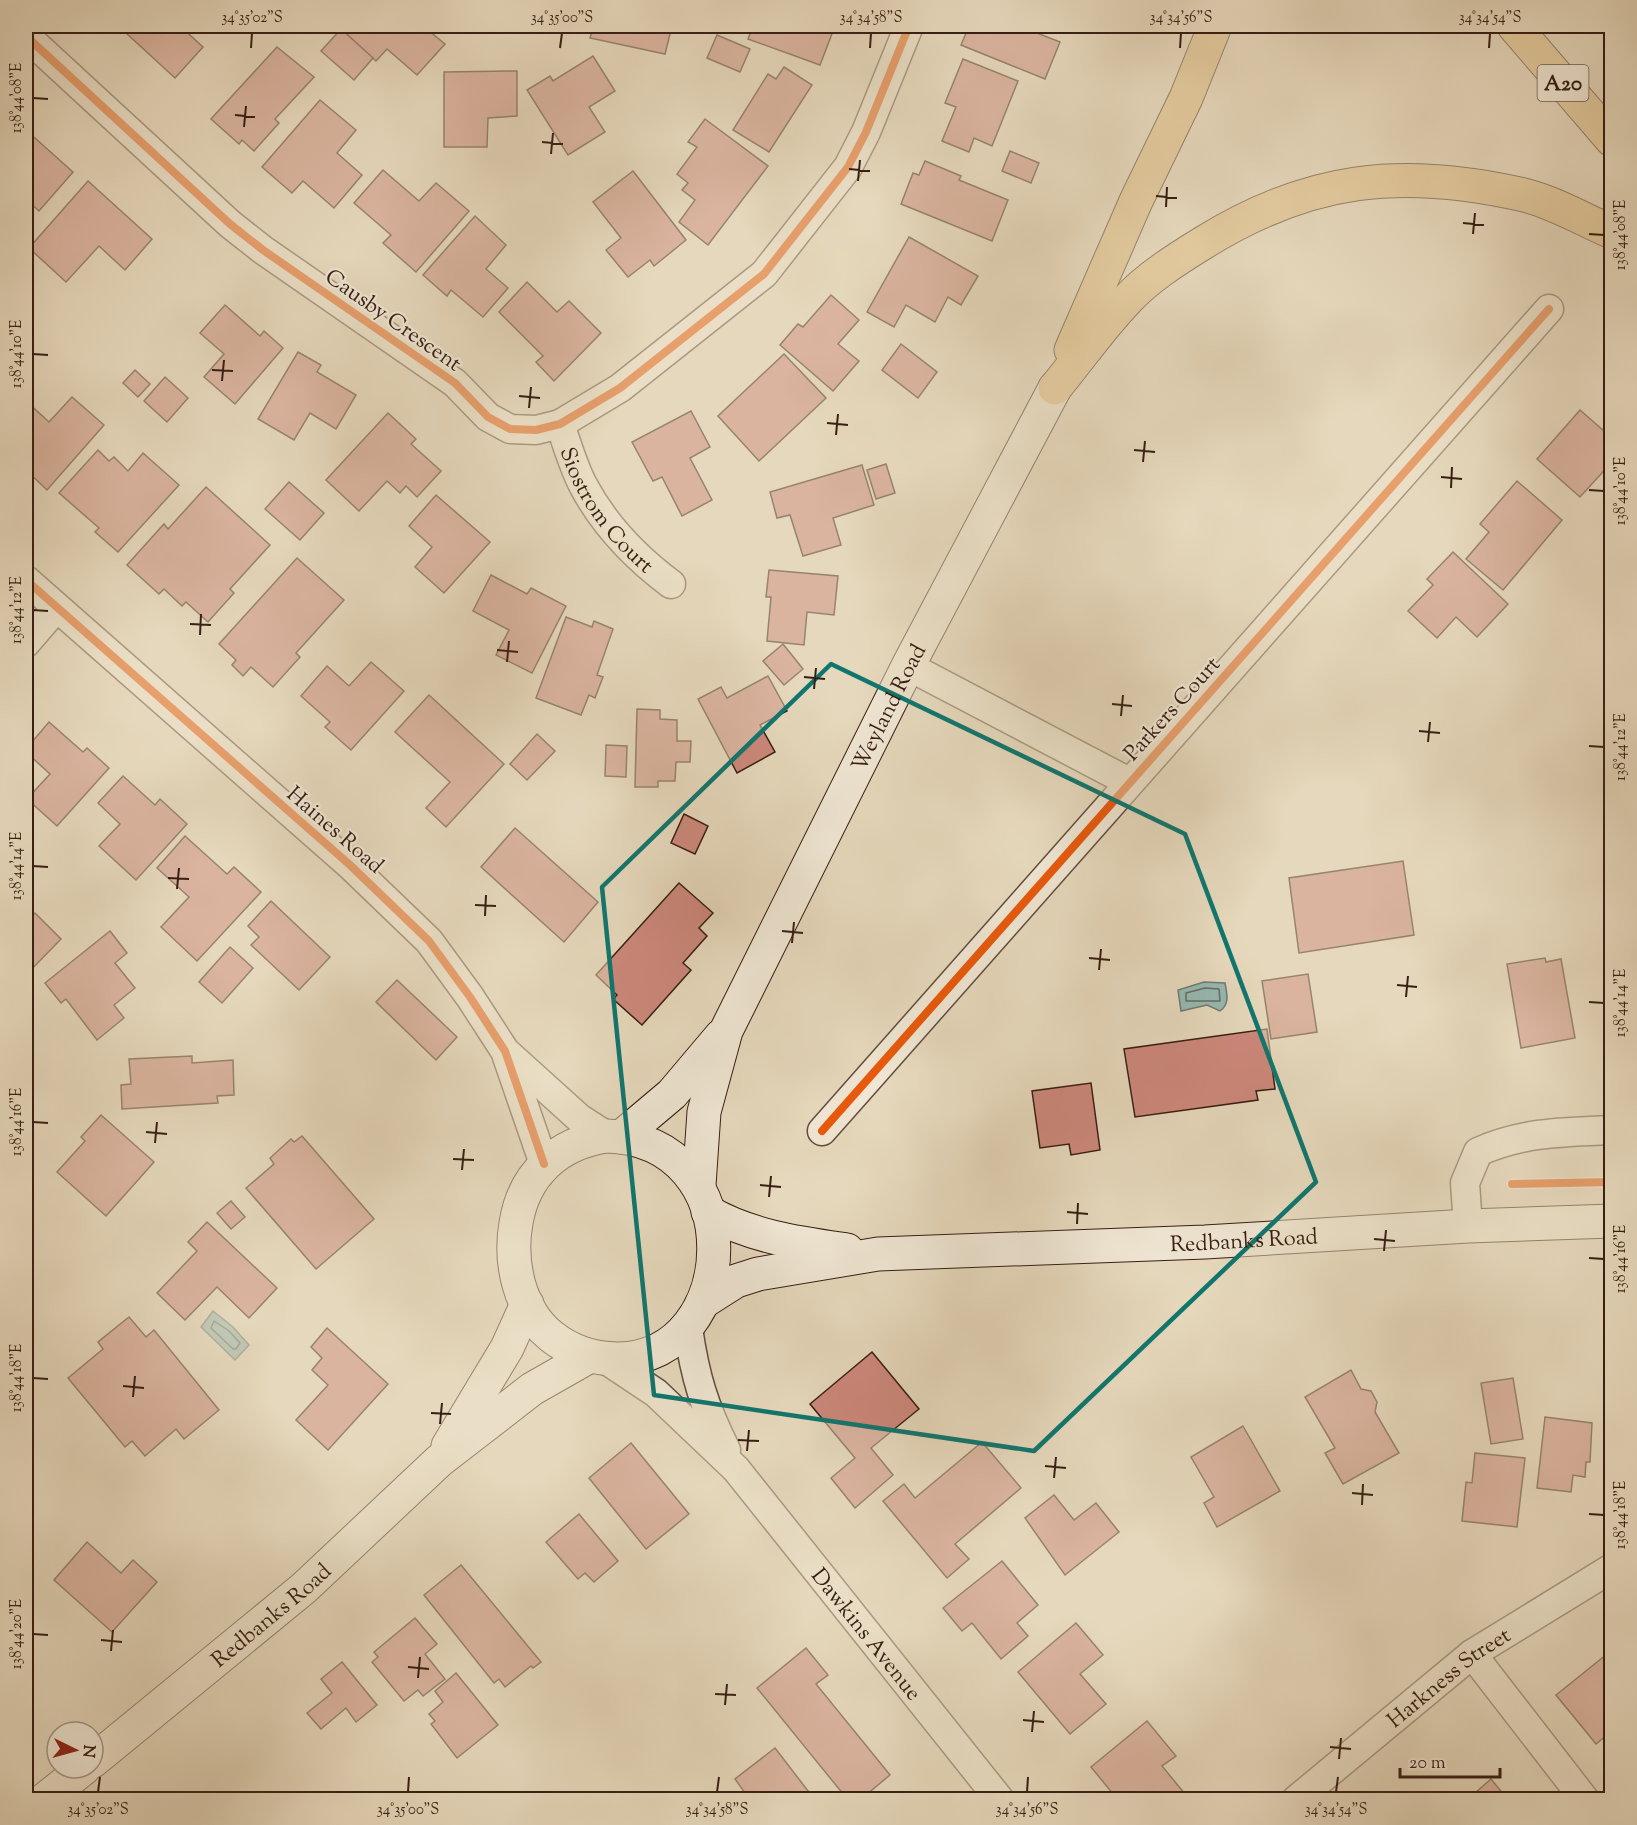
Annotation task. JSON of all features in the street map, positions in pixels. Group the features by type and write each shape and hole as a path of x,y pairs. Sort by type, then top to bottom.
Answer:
{"highway":[{"path":"1055,388 1136,201 1186,98 1215,26"},
{"name":"A20","path":"1514,26 1611,140"},
{"path":"1055,388 1128,298 1184,255 1241,219 1300,195 1363,181 1437,180 1526,195 1611,232"}],"main road":[{"name":"Weyland Road","path":"704,1199 704,1112 726,1031 908,666 1055,388"},
{"name":"Weyland Road","path":"614,1136 672,1094 726,1031"},
{"path":"614,1136 643,1141 664,1150 681,1163 704,1199 713,1252 696,1315 670,1343 648,1354 629,1359 598,1358 569,1349 550,1335 526,1304 514,1260 514,1232 519,1205 531,1180 544,1164 581,1141 614,1136"},
{"name":"Redbanks Road","path":"704,1199 731,1224 788,1242 878,1254"},
{"name":"Redbanks Road","path":"696,1315 736,1281 758,1274 878,1254 1205,1242 1468,1226 1611,1221"},
{"name":"Redbanks Road","path":"439,1461 507,1348 526,1304"},
{"name":"Redbanks Road","path":"105,1751 304,1588 439,1461 532,1389 598,1358"},
{"path":"45,1800 69,1780"}],"street":[{"name":"Causby Crescent","path":"26,36 230,224 263,250 455,383 488,417 510,429 536,430 560,424 620,388 764,274 848,168 866,132 909,26"},
{"name":"Parkers Court","path":"822,1131 1549,309"},
{"name":"Siostrom Court","path":"560,424 582,484 606,521 637,558 671,584"},
{"name":"Haines Road","path":"26,580 390,902 429,941 470,997 505,1051 544,1164"},
{"path":"26,643 56,608"},
{"name":"Parkers Court","path":"908,666 1129,782"},
{"name":"Haines Road","path":"505,1051 579,1118 614,1136"},
{"path":"1468,1226 1465,1183 1478,1152 1504,1140 1554,1133 1611,1130"},
{"name":"Dawkins Avenue","path":"696,1315 698,1387 706,1411 736,1469"},
{"name":"Dawkins Avenue","path":"598,1358 656,1393 736,1469 992,1796"},
{"name":"Harkness Street","path":"1296,1800 1472,1654 1611,1568"},
{"path":"1472,1654 1585,1800"}],"highlighted area":[{"path":"831,664 1185,834 1316,1182 1034,1451 654,1395 602,887"}],"water":[{"path":"1204,982 1225,983 1227,999 1223,1008 1220,1011 1207,1005 1181,1011 1178,990"},
{"path":"213,1311 233,1327 249,1345 235,1360 201,1327"}],"building":[{"path":"133,26 180,26 203,47 175,78 126,33"},
{"path":"343,26 423,26 445,44 417,75 387,49 376,61 341,29"},
{"path":"593,26 672,26 665,54 590,38"},
{"path":"753,26 835,26 820,65 748,39"},
{"path":"969,26 1019,26 1060,42 1045,79 961,45"},
{"path":"341,29 373,58 354,80 321,51"},
{"path":"717,35 750,49 740,72 707,58"},
{"path":"277,47 314,77 275,119 279,123 254,151 242,140 239,144 211,119"},
{"path":"593,56 615,91 589,107 605,132 568,155 527,90 550,76 553,81"},
{"path":"963,59 1018,81 992,146 974,138 969,152 942,141 956,107 945,103"},
{"path":"784,67 812,85 769,152 733,130 768,74 776,79"},
{"path":"517,71 517,116 488,118 487,147 444,147 444,72"},
{"path":"320,100 356,130 337,153 362,175 334,208 303,181 292,193 262,167"},
{"path":"705,119 768,166 708,245 679,222 695,200 682,190 688,183 677,174 697,147 688,142"},
{"path":"26,130 73,172 39,211 26,199"},
{"path":"1010,151 1039,163 1031,183 1002,171"},
{"path":"925,161 961,176 959,180 1008,200 992,241 901,204 913,173 919,175"},
{"path":"383,170 419,201 436,183 469,211 416,272 383,243 391,235 354,203"},
{"path":"633,171 686,240 654,266 650,260 628,277 606,250 621,238 593,202"},
{"path":"88,181 152,239 125,270 99,246 66,282 29,248"},
{"path":"475,216 506,245 486,269 508,288 483,317 451,290 447,296 423,275"},
{"path":"909,237 978,276 961,305 948,297 935,322 906,305 894,327 867,312"},
{"path":"527,282 557,312 569,301 601,333 554,381 536,362 543,356 499,312"},
{"path":"831,295 859,320 838,344 859,361 833,391 780,345 798,324 803,327"},
{"path":"225,305 260,336 264,331 283,348 235,404 204,377 224,354 200,333"},
{"path":"901,344 937,372 918,398 882,370"},
{"path":"298,352 321,365 317,372 356,395 336,429 310,413 294,440 258,419"},
{"path":"784,354 826,398 759,461 718,416"},
{"path":"135,370 150,384 138,397 123,383"},
{"path":"165,377 188,398 167,422 144,401"},
{"path":"72,397 104,425 47,490 26,470 33,460 26,453 26,401 49,422"},
{"path":"1580,410 1612,438 1612,462 1580,497 1537,459"},
{"path":"691,411 710,447 690,458 712,500 682,516 662,477 653,481 632,442"},
{"path":"388,413 416,439 411,444 441,471 417,497 406,486 400,493 387,481 359,511 326,480"},
{"path":"98,450 109,461 114,457 128,471 143,453 179,485 118,552 95,532 99,528 59,493"},
{"path":"886,464 895,493 876,499 867,470"},
{"path":"862,465 874,505 833,518 841,545 803,556 790,515 777,518 770,492"},
{"path":"1517,481 1562,520 1503,590 1466,559 1489,532 1480,524"},
{"path":"289,482 324,513 300,540 265,509"},
{"path":"206,487 270,545 230,589 234,593 208,622 186,602 182,606 164,589 159,594 127,565 164,524 168,529"},
{"path":"436,495 490,542 444,593 415,567 432,547 409,526"},
{"path":"1453,552 1508,604 1477,637 1456,617 1437,638 1408,611 1433,585 1427,579"},
{"path":"297,558 344,600 296,653 300,657 273,687 251,667 243,676 232,665 236,660 219,644"},
{"path":"769,570 838,576 834,615 807,612 804,645 767,641 771,597 766,597"},
{"path":"491,575 527,594 531,588 566,606 532,673 496,655 509,630 473,611"},
{"path":"566,617 592,627 594,621 613,629 597,675 603,677 595,698 589,695 581,715 536,698"},
{"path":"783,644 803,669 784,685 763,661"},
{"path":"371,662 404,691 351,750 325,727 330,722 301,696 327,666 349,686"},
{"path":"768,676 787,711 760,725 775,752 737,773 698,699 721,687 727,698"},
{"path":"429,695 504,764 446,827 426,808 450,782 395,732"},
{"path":"637,709 660,710 660,719 677,720 677,741 691,741 690,762 676,762 675,781 658,781 658,787 635,787"},
{"path":"49,722 83,752 87,748 109,768 57,826 27,799 50,774 26,752 26,749"},
{"path":"537,734 555,751 527,780 510,764"},
{"path":"606,745 627,746 626,777 605,776"},
{"path":"123,776 155,805 160,799 187,824 136,880 99,846 120,824 98,803"},
{"path":"684,814 708,826 695,854 671,843"},
{"path":"515,828 598,902 564,942 481,867"},
{"path":"185,836 227,874 234,867 261,892 197,961 161,927 189,897 157,868"},
{"path":"1403,861 1414,935 1299,953 1289,878"},
{"path":"679,883 713,913 699,928 707,936 683,963 691,970 642,1025 613,999 617,995 596,975"},
{"path":"271,901 330,957 299,990 251,945 259,937 248,926"},
{"path":"35,913 61,939 26,975 26,923"},
{"path":"110,931 127,953 115,963 135,988 114,1005 124,1018 97,1040 66,999 61,1003 45,983"},
{"path":"230,947 253,968 222,1003 199,982"},
{"path":"1545,958 1546,962 1561,959 1575,1038 1521,1048 1507,964"},
{"path":"1308,974 1317,1032 1271,1039 1262,981"},
{"path":"397,980 457,1037 436,1060 376,1002"},
{"path":"1267,1029 1275,1089 1256,1091 1258,1100 1135,1117 1124,1049"},
{"path":"192,1056 192,1063 233,1060 234,1095 217,1096 218,1103 122,1109 121,1085 131,1084 129,1059"},
{"path":"1091,1083 1100,1150 1071,1155 1069,1144 1040,1148 1032,1091"},
{"path":"101,1115 154,1162 106,1216 57,1172 85,1141 81,1137"},
{"path":"302,1136 374,1219 316,1269 246,1188 274,1164 270,1158 291,1139 294,1142"},
{"path":"231,1201 245,1217 231,1229 217,1213"},
{"path":"207,1222 277,1288 249,1318 217,1287 185,1320 157,1293 197,1251 188,1242"},
{"path":"129,1317 146,1337 154,1330 219,1410 184,1439 176,1429 145,1456 132,1441 125,1447 68,1378 103,1349 98,1342"},
{"path":"327,1328 388,1384 328,1450 296,1420 328,1385 312,1370 322,1358 311,1347"},
{"path":"872,1352 919,1409 871,1448 893,1475 855,1508 831,1478 855,1458 810,1404"},
{"path":"1351,1370 1361,1389 1371,1391 1377,1402 1375,1412 1399,1453 1343,1484 1325,1453 1335,1448 1305,1397"},
{"path":"1513,1378 1523,1439 1491,1444 1481,1383"},
{"path":"1545,1417 1592,1423 1590,1462 1586,1462 1585,1477 1573,1475 1571,1492 1537,1488"},
{"path":"1243,1426 1280,1491 1217,1527 1204,1503 1214,1497 1191,1457"},
{"path":"982,1442 1021,1488 955,1544 969,1559 947,1578 883,1501 904,1484 915,1498"},
{"path":"631,1443 689,1514 646,1549 589,1478"},
{"path":"1475,1453 1525,1458 1517,1527 1462,1521 1466,1482 1472,1483"},
{"path":"1054,1495 1074,1520 1096,1503 1119,1532 1065,1575 1025,1518"},
{"path":"579,1514 618,1561 594,1582 585,1573 578,1579 546,1542"},
{"path":"87,1542 121,1573 133,1560 157,1582 112,1632 54,1580"},
{"path":"1002,1561 1038,1605 1017,1623 1028,1636 1001,1659 972,1623 962,1631 943,1608"},
{"path":"461,1565 541,1662 533,1668 531,1666 505,1687 499,1679 494,1683 424,1595"},
{"path":"415,1618 437,1644 425,1654 445,1679 423,1696 418,1690 404,1701 372,1662 378,1657 374,1652"},
{"path":"1076,1623 1103,1655 1080,1674 1106,1704 1070,1734 1018,1672"},
{"path":"806,1648 828,1675 816,1684 890,1775 860,1800 848,1800 757,1688"},
{"path":"1612,1650 1612,1731 1596,1744 1556,1695"},
{"path":"342,1662 377,1705 356,1722 346,1708 321,1729 307,1713 332,1693 321,1679"},
{"path":"456,1673 498,1725 457,1758 431,1724 435,1721 429,1714 443,1702 435,1691"},
{"path":"1147,1721 1176,1756 1162,1766 1185,1794 1178,1800 1118,1800 1091,1767"},
{"path":"775,1748 815,1800 750,1800 735,1779"},
{"path":"1491,1779 1508,1800 1467,1800"}],"cycle path":[{"path":"26,36 230,224 263,250 455,383 488,417 510,429 536,430 560,424 620,388 764,274 848,167 866,132 909,26"},
{"path":"822,1131 1549,309"},
{"path":"26,580 350,865 429,941 470,997 505,1051 544,1164"},
{"path":"1512,1184 1612,1182"}]}
